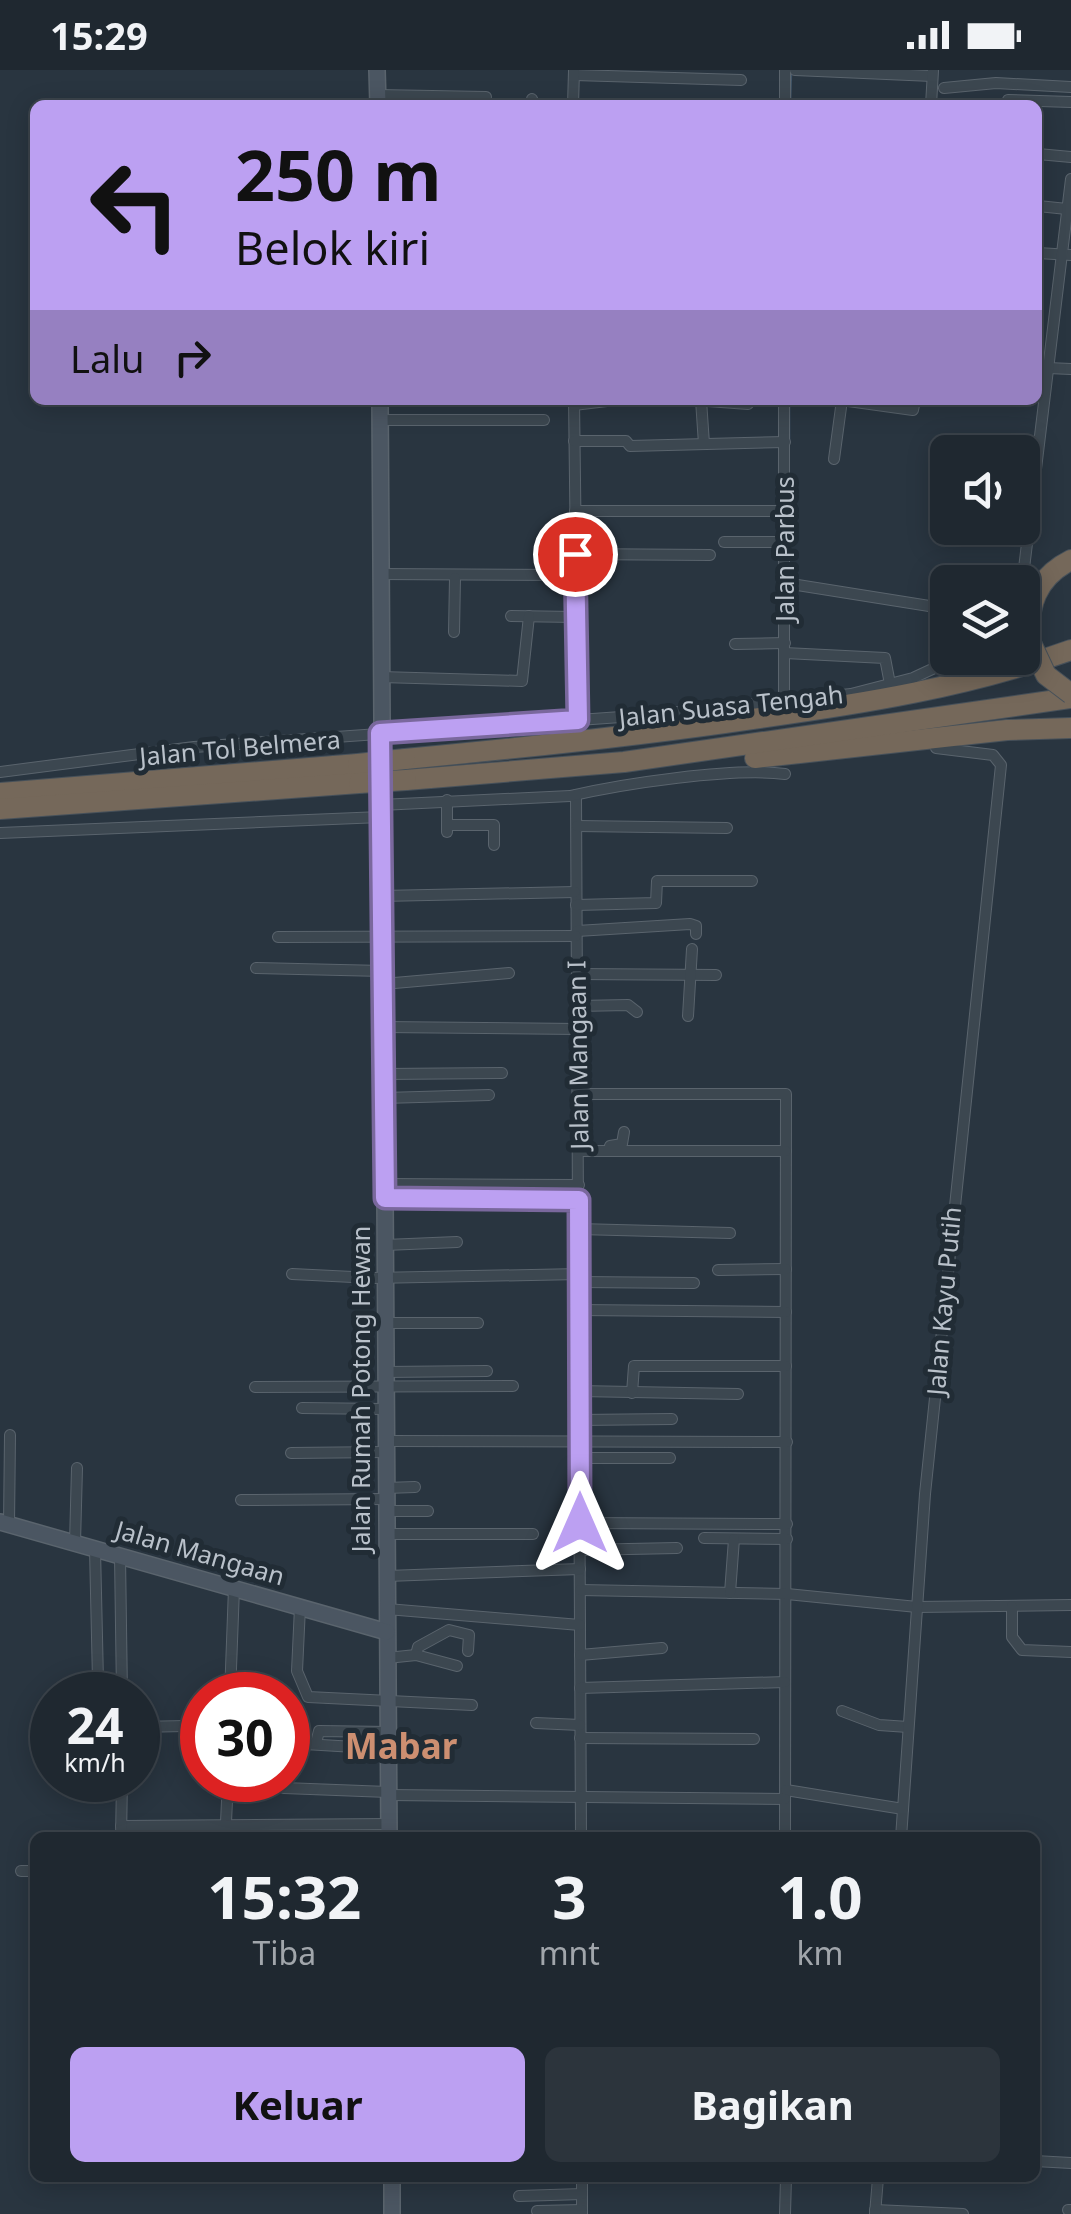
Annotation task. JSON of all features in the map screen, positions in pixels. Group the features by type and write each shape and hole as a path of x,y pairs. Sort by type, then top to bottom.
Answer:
{"highway":[{"path":"1071,560 1041,584 1029,618 1031,642 1039,664 1071,696"},
{"path":"603,740 930,691 1071,650"},
{"path":"603,740 812,724 1071,684"},
{"path":"593,765 1071,696"},
{"path":"826,750 1071,716"},
{"path":"593,765 826,750 1007,730 1071,728"},
{"name":"Jalan Tol Belmera","path":"406,770 603,740"},
{"name":"Jalan Tol Belmera","path":"0,793 406,770 593,765"},
{"name":"Jalan Tol Belmera","path":"0,808 359,773"}],"street":[{"path":"378,70 378,100 486,97"},
{"path":"785,70 785,100"},
{"path":"795,70 933,73 932,100"},
{"path":"573,100 574,72 741,80"},
{"path":"944,88 996,83 1071,87"},
{"path":"1042,101 1071,102"},
{"path":"1042,154 1071,156"},
{"path":"1024,565 1052,329 1067,255 1071,179"},
{"path":"1042,206 1067,209"},
{"path":"1042,253 1067,255"},
{"path":"1042,328 1052,329"},
{"path":"1048,368 1071,370"},
{"name":"Jalan Rumah Potong Hewan","path":"380,405 388,1831"},
{"path":"574,405 578,720"},
{"path":"698,405 704,444"},
{"name":"Jalan Parbus","path":"784,405 784,699"},
{"path":"834,459 841,405"},
{"path":"878,405 914,410 914,405"},
{"path":"380,420 544,420"},
{"path":"574,441 628,441 630,446 785,442"},
{"path":"575,511 786,511"},
{"path":"724,542 785,542"},
{"path":"575,554 710,554"},
{"path":"380,574 455,578 606,568"},
{"path":"454,632 455,578"},
{"path":"784,582 930,606"},
{"path":"511,616 575,616"},
{"path":"381,677 522,682 529,616"},
{"path":"735,644 885,658 890,684"},
{"name":"Jalan Suasa Tengah","path":"0,772 194,747 578,720 851,694 930,668"},
{"name":"Jalan Kayu Putih","path":"901,1832 916,1607 955,1183 1001,765 993,756 936,748"},
{"path":"0,833 380,811 447,800 576,795 586,790 686,779 785,774"},
{"name":"Jalan Mangaan I","path":"576,795 580,1832"},
{"path":"447,800 447,828 494,825 494,845"},
{"path":"577,826 727,828"},
{"path":"576,905 655,903 657,881 752,881"},
{"path":"380,896 575,892"},
{"path":"278,937 382,940 576,933 690,924 696,926 696,934"},
{"path":"688,1016 692,949"},
{"path":"256,968 383,978 509,973"},
{"path":"578,974 716,975"},
{"path":"578,1006 628,1005 637,1012"},
{"path":"383,1027 578,1029"},
{"path":"384,1074 502,1073"},
{"path":"578,1094 786,1094 785,1832"},
{"path":"384,1098 488,1095"},
{"path":"578,1148 619,1145 624,1132"},
{"path":"578,1148 786,1151"},
{"path":"385,1191 579,1185"},
{"path":"385,1191 579,1200"},
{"path":"579,1229 730,1232"},
{"path":"385,1244 458,1242"},
{"path":"718,1270 786,1269"},
{"path":"292,1274 694,1283"},
{"path":"579,1310 786,1312"},
{"path":"385,1324 478,1323"},
{"path":"632,1393 634,1366 786,1366"},
{"path":"440,1371 440,1386"},
{"path":"255,1387 384,1380 440,1371 487,1371"},
{"path":"384,1380 440,1386 513,1386"},
{"path":"579,1391 738,1394"},
{"path":"302,1408 384,1409"},
{"path":"579,1420 672,1419"},
{"path":"4,1523 10,1435"},
{"path":"291,1454 385,1446 787,1442"},
{"path":"580,1458 670,1458"},
{"path":"75,1543 77,1468"},
{"path":"386,1499 415,1487"},
{"path":"241,1500 386,1499 428,1511"},
{"name":"Jalan Mangaan","path":"4,1523 387,1632"},
{"path":"580,1523 787,1524"},
{"path":"728,1524 730,1593"},
{"path":"386,1534 534,1534"},
{"path":"704,1538 787,1539"},
{"path":"580,1550 677,1548"},
{"path":"95,1549 98,1672"},
{"path":"120,1556 122,1672"},
{"path":"387,1576 580,1570"},
{"path":"231,1672 234,1588"},
{"path":"580,1590 786,1594 916,1607 1071,1606"},
{"path":"1012,1606 1011,1631 1018,1647 1071,1652"},
{"path":"300,1607 297,1671 304,1694 312,1698 472,1705"},
{"path":"387,1609 580,1626"},
{"path":"416,1656 418,1647 449,1630 469,1636 468,1651"},
{"path":"580,1656 662,1648"},
{"path":"387,1658 416,1656 457,1666"},
{"path":"580,1688 785,1682"},
{"path":"842,1712 879,1725 908,1727"},
{"path":"536,1723 580,1724"},
{"path":"316,1743 319,1731 388,1732"},
{"path":"580,1738 754,1740"},
{"path":"310,1743 388,1749"},
{"path":"310,1790 580,1796 786,1794 903,1808"},
{"path":"122,1802 121,1832 226,1822 388,1831"},
{"path":"226,1822 227,1802"},
{"path":"21,1871 30,1871"},
{"path":"1040,2161 1071,2163"},
{"path":"392,2182 392,2214"},
{"path":"537,2211 582,2212 582,2182"},
{"path":"786,2182 786,2214"},
{"path":"878,2182 875,2212 963,2214"},
{"path":"519,2196 582,2194"}],"waterway":[{"path":"790,100 791,72"},
{"path":"789,405 789,440"}],"district":[{"name":"Mabar","path":"401,1747"}],"route":[{"path":"575,554 578,720 380,733 380,896 385,1198 579,1200 580,1523"}]}
